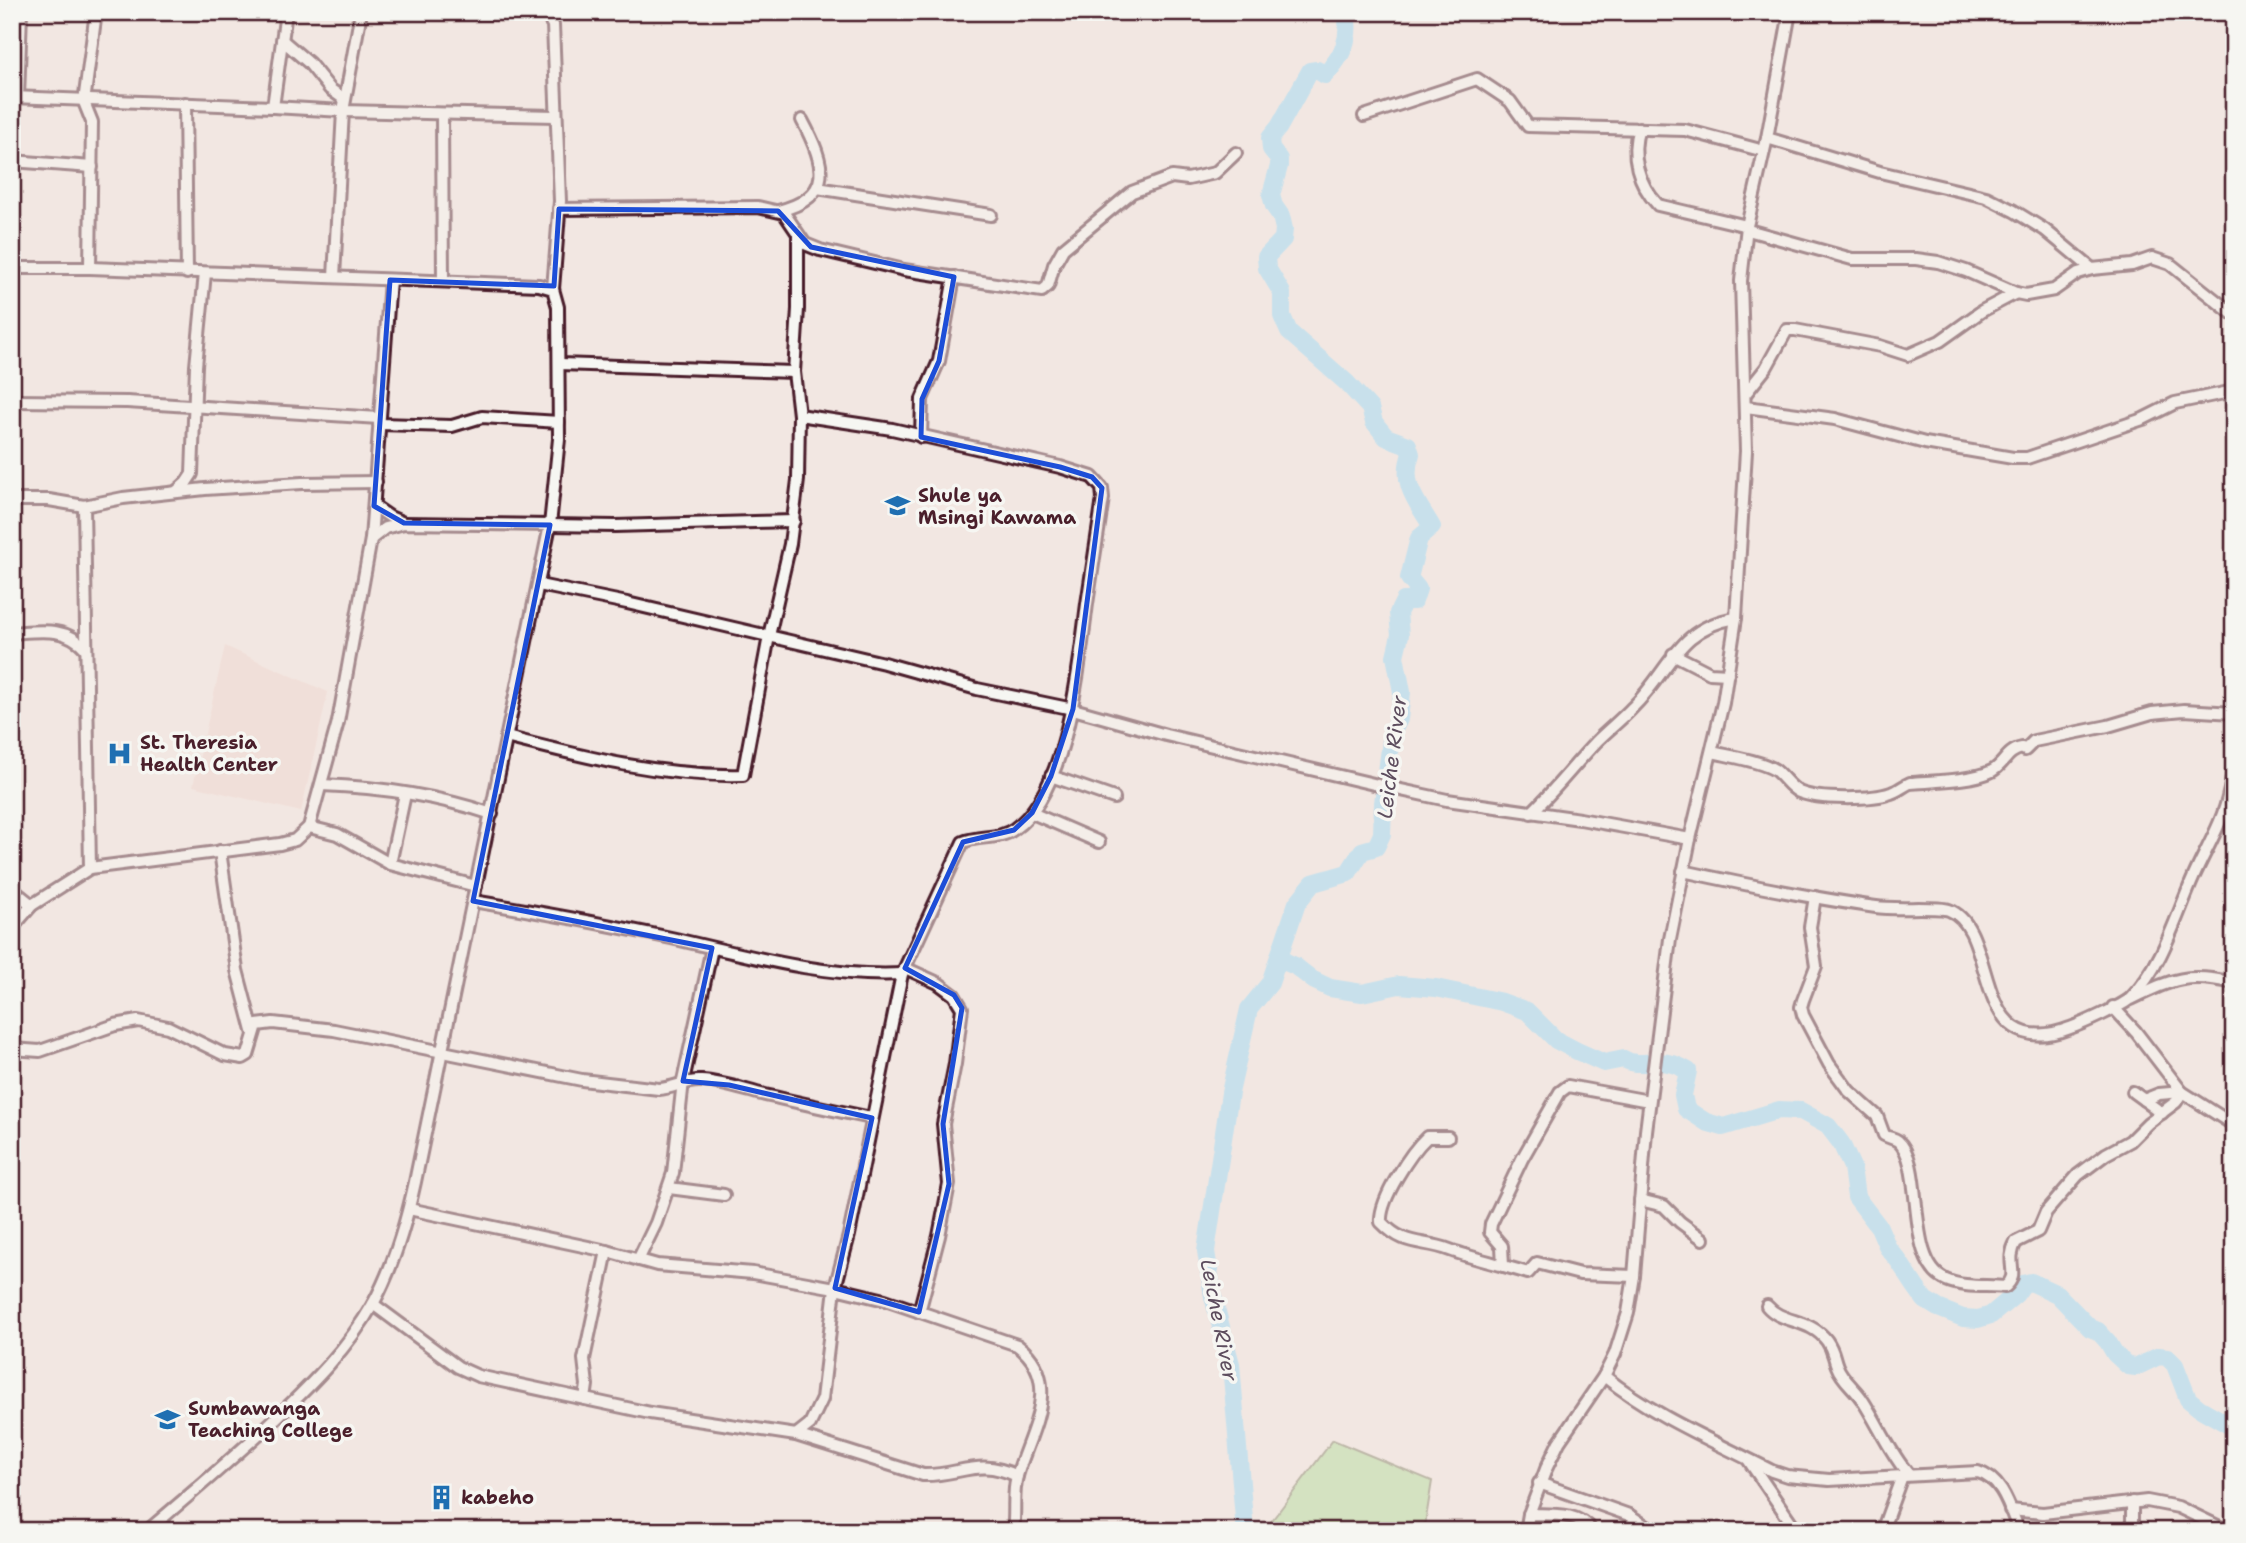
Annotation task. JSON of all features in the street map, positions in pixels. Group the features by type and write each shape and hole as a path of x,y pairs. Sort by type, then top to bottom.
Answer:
{"street":[{"path":"21,12 15,98 555,117"},
{"path":"273,107 286,12"},
{"path":"334,277 342,111 361,12"},
{"path":"147,1531 237,1455 322,1374 351,1339 373,1304 389,1271 409,1209 550,526 559,422 560,364 558,307 553,289 559,209 554,31 548,17 527,13 430,12"},
{"path":"1526,1531 1539,1483 1559,1442 1604,1376 1615,1354 1634,1276 1649,1101 1670,939 1690,839 1712,752 1736,618 1744,512 1746,407 1741,281 1748,228 1790,12"},
{"path":"90,268 92,122 84,102 93,15"},
{"path":"282,40 309,64 330,89 344,99"},
{"path":"1364,116 1477,79 1510,101 1528,126 1685,130 1764,151"},
{"path":"92,122 108,102"},
{"path":"185,103 187,273"},
{"path":"442,114 443,281"},
{"path":"778,211 803,202 817,188 822,176 816,148 802,120"},
{"path":"1639,128 1635,163 1649,193 1658,205 1852,259 1916,259 1938,262 2026,295 2054,290 2078,273 2092,269 2132,265 2152,258 2160,259 2173,266 2234,315"},
{"path":"1767,138 1880,172 1986,197 2038,225 2092,269"},
{"path":"559,209 758,207 778,211 789,219 805,244 820,250 904,270 1042,291 1048,286 1054,265 1063,248 1132,192 1171,177 1188,178 1215,173 1236,153"},
{"path":"12,161 92,167"},
{"path":"817,188 991,215"},
{"path":"506,737 630,767 698,775 743,775 794,520 799,481 799,415 794,372 798,309 798,236"},
{"path":"12,268 90,268 443,281 539,285 553,289"},
{"path":"176,491 192,474 196,366 205,274"},
{"path":"920,437 922,399 939,361 954,277"},
{"path":"12,928 32,905 90,868 295,840 309,827 338,722 371,539 390,280"},
{"path":"1746,393 1766,368 1787,330 1856,341 1908,355 1940,341 1982,311 2016,293"},
{"path":"560,364 794,372"},
{"path":"1746,407 1835,419 1936,445 2026,458 2143,419 2175,403 2234,391"},
{"path":"12,401 195,406 452,426 482,418 559,422"},
{"path":"796,1435 810,1423 822,1399 835,1288 849,1235 904,971 963,842 974,837 1003,835 1014,830 1032,813 1051,776 1073,709 1102,488 1092,477 1060,467 891,429 799,415"},
{"path":"192,474 205,489"},
{"path":"12,500 49,500 84,506 176,491 302,483 376,482"},
{"path":"84,506 90,868"},
{"path":"374,506 404,523"},
{"path":"371,539 390,525 404,523 649,526 794,520"},
{"path":"539,585 884,663 977,689 1073,709 1166,735 1396,789 1447,800 1580,819 1690,839"},
{"path":"1531,813 1598,740 1634,707 1659,676 1672,654 1700,629 1722,620 1736,618"},
{"path":"12,633 45,630 62,632 79,641 86,649"},
{"path":"1672,654 1710,673 1728,674"},
{"path":"1712,752 1768,766 1795,790 1810,796 1867,796 1892,793 1910,783 1983,774 1999,766 2011,751 2022,748 2025,750 2034,741 2077,733 2152,713 2183,710 2234,713"},
{"path":"2129,1000 2144,982 2159,956 2212,838 2229,794 2234,762"},
{"path":"1051,776 1114,798"},
{"path":"321,785 441,800 492,814"},
{"path":"390,864 405,794"},
{"path":"1032,813 1099,842"},
{"path":"309,827 337,834 390,864 476,886"},
{"path":"219,852 237,970 253,1031"},
{"path":"1683,871 1877,908 1947,909 1960,916 1978,949 1987,981 2006,1021 2027,1033 2053,1034 2087,1021 2167,982 2183,978 2200,977 2234,983"},
{"path":"12,889 32,905"},
{"path":"1815,897 1811,926 1816,966 1801,1007 1838,1077 1849,1091 1877,1116 1884,1135 1897,1139 1904,1150 1909,1162 1917,1221 1927,1261 1941,1277 1965,1284 2009,1285 2014,1274 2010,1256 2016,1242 2038,1231 2046,1212 2078,1175 2106,1154 2130,1141 2176,1102 2182,1092"},
{"path":"473,901 844,972 904,971 954,995 962,1008 955,1064 943,1124 949,1184 939,1236 919,1312"},
{"path":"638,1260 669,1188 683,1081 712,947"},
{"path":"2113,1007 2136,1032 2182,1092 2234,1125"},
{"path":"12,1049 40,1051 115,1025 138,1021 168,1027 225,1055 243,1058 248,1055 253,1031 257,1025 273,1023 353,1033 609,1084 668,1088 683,1081 703,1081 729,1085 872,1118"},
{"path":"1503,1266 1502,1246 1490,1232 1491,1224 1522,1159 1560,1092 1568,1086 1579,1087 1649,1101"},
{"path":"2133,1092 2162,1112"},
{"path":"2144,1100 2153,1095 2182,1092"},
{"path":"1448,1137 1427,1137 1420,1144 1382,1207 1381,1222 1389,1230 1407,1241 1450,1250 1528,1273 1537,1263 1580,1274 1634,1276"},
{"path":"669,1188 724,1195"},
{"path":"1640,1200 1664,1206 1703,1239"},
{"path":"409,1209 677,1268 753,1273 835,1288 919,1312 1017,1346 1027,1352 1042,1387 1041,1404 1017,1476 1013,1531"},
{"path":"585,1399 587,1385 584,1359 607,1251"},
{"path":"373,1304 458,1367 478,1376 650,1413 796,1435 923,1475 940,1476 973,1466 992,1467 1017,1476"},
{"path":"1767,1306 1780,1317 1803,1323 1826,1340 1834,1351 1837,1366 1862,1399 1906,1476"},
{"path":"1604,1376 1667,1420 1772,1471 1800,1478 1853,1480 1882,1475 1985,1474 1996,1483 2019,1531"},
{"path":"1746,1457 1797,1531"},
{"path":"1882,1531 1906,1476"},
{"path":"1539,1483 1629,1515 1653,1531"},
{"path":"2010,1510 2043,1513 2147,1501 2178,1507 2228,1531"},
{"path":"2132,1502 2132,1531"},
{"path":"1529,1514 1570,1516 1586,1523 1592,1531"}],"highlighted area":[{"path":"559,209 778,211 811,247 954,277 939,361 922,399 921,437 1060,467 1092,477 1102,488 1073,709 1051,776 1032,813 1014,830 963,842 905,968 954,995 962,1008 943,1124 949,1184 919,1312 835,1288 872,1118 729,1085 683,1081 712,948 473,901 550,525 404,523 374,506 390,280 554,286"}],"shaded area":[{"path":"225,646 328,692 301,812 193,786"}],"green space":[{"path":"1333,1440 1432,1481 1424,1531 1264,1531"}],"waterway":[{"name":"Leiche River","path":"1245,1531 1231,1364 1213,1297 1206,1251 1230,1093 1249,1009 1270,983 1297,903 1313,883 1348,873 1362,851 1376,847 1382,834 1392,733 1399,719 1402,692 1395,656 1400,635 1398,613 1404,601 1414,601 1418,589 1409,578 1419,538 1432,527 1409,483 1408,465 1411,454 1408,445 1386,437 1374,422 1370,408 1347,383 1289,332 1282,316 1282,293 1267,268 1266,257 1283,239 1284,229 1271,195 1279,159 1271,149 1270,138 1310,71 1317,70 1325,75 1337,61 1346,39 1346,12"},
{"path":"1279,959 1330,988 1362,993 1399,985 1436,988 1502,1002 1527,1011 1556,1040 1604,1063 1624,1059 1636,1063 1663,1062 1678,1066 1688,1071 1683,1095 1686,1109 1706,1122 1723,1127 1779,1110 1801,1111 1828,1126 1841,1143 1852,1167 1856,1197 1879,1227 1888,1248 1925,1300 1963,1318 1978,1319 1991,1315 2016,1294 2023,1284 2031,1282 2057,1294 2090,1328 2098,1331 2128,1366 2136,1367 2159,1356 2167,1357 2175,1365 2188,1399 2234,1428"}],"place":[{"name":"Shule ya Msingi Kawama","path":"898,506"},
{"name":"St. Theresia Health Center","path":"120,753"},
{"name":"Sumbawanga Teaching College","path":"168,1419"},
{"name":"kabeho","path":"441,1497"}]}
